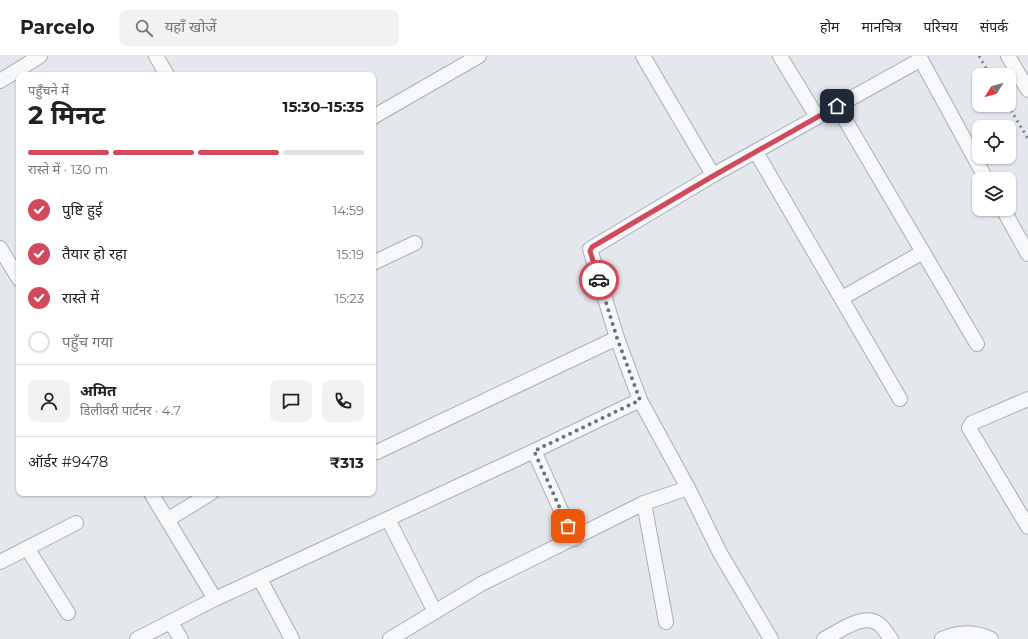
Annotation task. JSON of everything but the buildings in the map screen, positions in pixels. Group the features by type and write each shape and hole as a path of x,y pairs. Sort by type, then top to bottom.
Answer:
{"street":[{"path":"0,81 40,56"},
{"path":"156,56 165,72"},
{"path":"376,115 479,56"},
{"path":"643,56 713,176"},
{"path":"780,56 817,117"},
{"path":"1008,56 1028,90"},
{"path":"771,639 720,553 688,488 640,400 617,338 590,249 713,176 920,58 982,172"},
{"path":"837,106 977,344"},
{"path":"756,152 900,399"},
{"path":"1007,216 1028,254"},
{"path":"376,262 415,243"},
{"path":"0,248 16,274"},
{"path":"842,298 923,252"},
{"path":"377,452 617,338"},
{"path":"1028,399 972,423 969,428 1028,527"},
{"path":"138,639 215,599 534,451 640,400"},
{"path":"534,451 574,539"},
{"path":"390,639 482,584 644,503 688,488"},
{"path":"153,496 215,599"},
{"path":"167,520 206,496"},
{"path":"644,503 666,622"},
{"path":"388,519 435,612"},
{"path":"0,562 76,523"},
{"path":"27,548 68,613"},
{"path":"260,579 292,639"},
{"path":"824,639 859,621 867,619 879,624 890,639"},
{"path":"171,622 181,639"},
{"path":"942,639 955,634 971,633 991,639"}],"railway":[{"path":"979,56 986,68"},
{"path":"1012,112 1028,139"}],"way so far":[{"path":"568,526 534,451 640,400 617,338 599,280"}],"route":[{"path":"599,280 590,251 592,247 837,106"}]}
